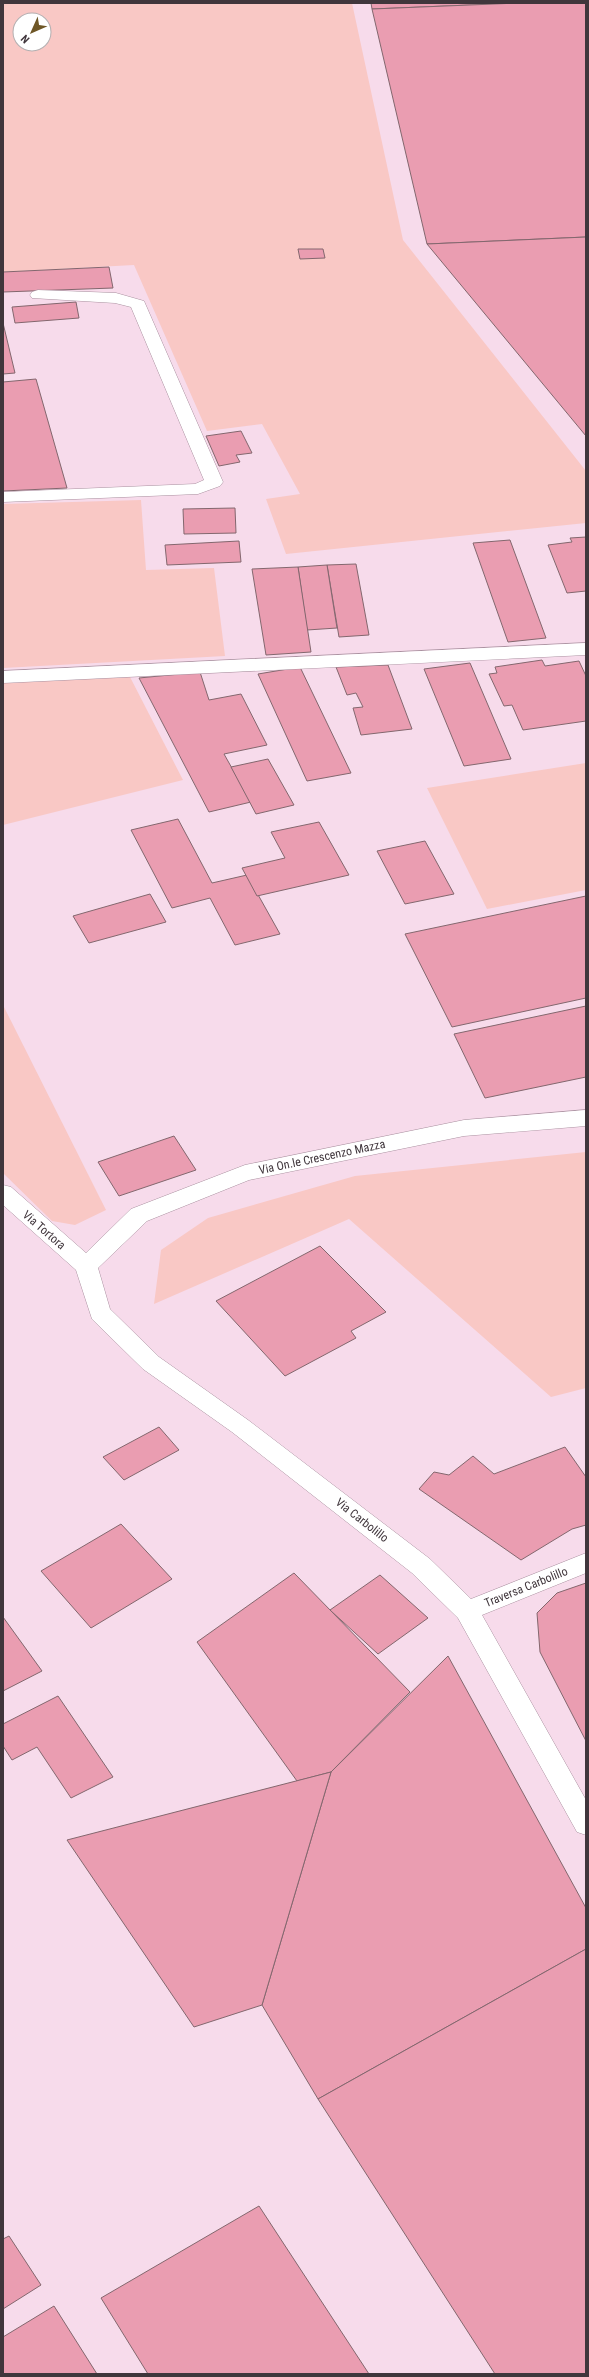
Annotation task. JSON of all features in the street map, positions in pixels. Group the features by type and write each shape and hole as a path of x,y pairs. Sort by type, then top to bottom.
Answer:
{"street":[{"path":"3,497 198,489 214,482 138,304 116,298 38,295"},
{"path":"3,677 586,649"},
{"name":"Via On.le Crescenzo Mazza","path":"86,1266 139,1215 246,1173 464,1128 586,1118"},
{"name":"Via Tortora","path":"3,1193 86,1266"},
{"name":"Via Carbolillo","path":"86,1266 100,1313 151,1363 240,1426 422,1566 467,1611 586,1824"},
{"name":"Traversa Carbolillo","path":"467,1611 586,1563"}],"shaded area":[{"path":"3,3 352,3 403,240 586,471 586,523 286,554 266,499 300,494 262,424 207,431 134,265 3,272"},
{"path":"141,500 146,570 214,568 225,656 3,668 3,504"},
{"path":"130,677 183,780 3,825 3,683"},
{"path":"586,763 586,890 487,909 427,788"},
{"path":"3,1005 106,1210 75,1225 52,1221 3,1173"},
{"path":"586,1152 586,1388 551,1397 349,1219 154,1304 161,1250 208,1218 355,1176"}],"building":[{"path":"371,3 519,3 372,9"},
{"path":"519,3 586,3 586,237 427,244 372,9"},
{"path":"586,237 586,436 427,244"},
{"path":"298,249 323,249 325,258 300,259"},
{"path":"109,267 113,288 3,292 3,272"},
{"path":"76,302 79,318 15,323 12,307"},
{"path":"3,323 15,373 3,374"},
{"path":"36,379 67,488 3,491 3,382"},
{"path":"241,431 252,453 236,455 240,462 219,466 206,436"},
{"path":"235,508 236,533 184,534 183,509"},
{"path":"586,537 586,591 567,593 548,545 572,542 570,538"},
{"path":"510,540 546,638 508,642 473,543"},
{"path":"239,541 241,562 167,565 165,545"},
{"path":"356,564 369,635 339,637 327,565"},
{"path":"327,565 337,628 307,630 298,567"},
{"path":"298,567 311,652 266,655 252,569"},
{"path":"542,660 545,666 579,661 586,676 586,721 523,730 512,705 504,706 489,674 497,673 495,667"},
{"path":"470,663 511,759 464,766 424,669"},
{"path":"388,665 412,729 361,735 353,708 363,707 356,693 347,695 336,667"},
{"path":"300,667 351,773 307,781 258,674"},
{"path":"200,672 209,700 241,694 267,745 224,754 251,802 209,812 139,678"},
{"path":"268,759 294,805 256,814 231,767"},
{"path":"178,819 212,883 247,875 280,934 235,945 210,898 172,908 131,830"},
{"path":"319,822 349,875 257,896 242,868 285,858 271,832"},
{"path":"425,841 454,894 405,904 377,851"},
{"path":"150,894 166,922 89,943 73,916"},
{"path":"586,896 586,998 452,1027 405,934"},
{"path":"586,1006 586,1077 485,1098 454,1034"},
{"path":"174,1136 196,1170 119,1196 98,1162"},
{"path":"320,1246 386,1312 351,1331 356,1338 285,1376 216,1301"},
{"path":"159,1427 179,1450 124,1480 103,1457"},
{"path":"565,1447 586,1477 586,1525 572,1529 521,1560 419,1489 434,1472 449,1475 473,1456 494,1474"},
{"path":"121,1524 172,1579 91,1628 41,1571"},
{"path":"294,1573 410,1692 331,1772 297,1781 197,1642"},
{"path":"380,1575 428,1618 378,1654 330,1610"},
{"path":"586,1583 586,1741 540,1652 537,1613 557,1593"},
{"path":"3,1617 42,1671 3,1691"},
{"path":"448,1656 586,1908 586,1949 318,2099 262,2005 331,1772"},
{"path":"58,1696 113,1777 71,1798 37,1747 12,1760 3,1746 3,1724"},
{"path":"331,1772 262,2005 194,2027 67,1840"},
{"path":"586,1949 586,2374 495,2374 318,2099"},
{"path":"259,2206 369,2374 148,2374 101,2298"},
{"path":"9,2236 41,2285 3,2309 3,2239"},
{"path":"54,2306 97,2374 3,2374 3,2337"}]}
